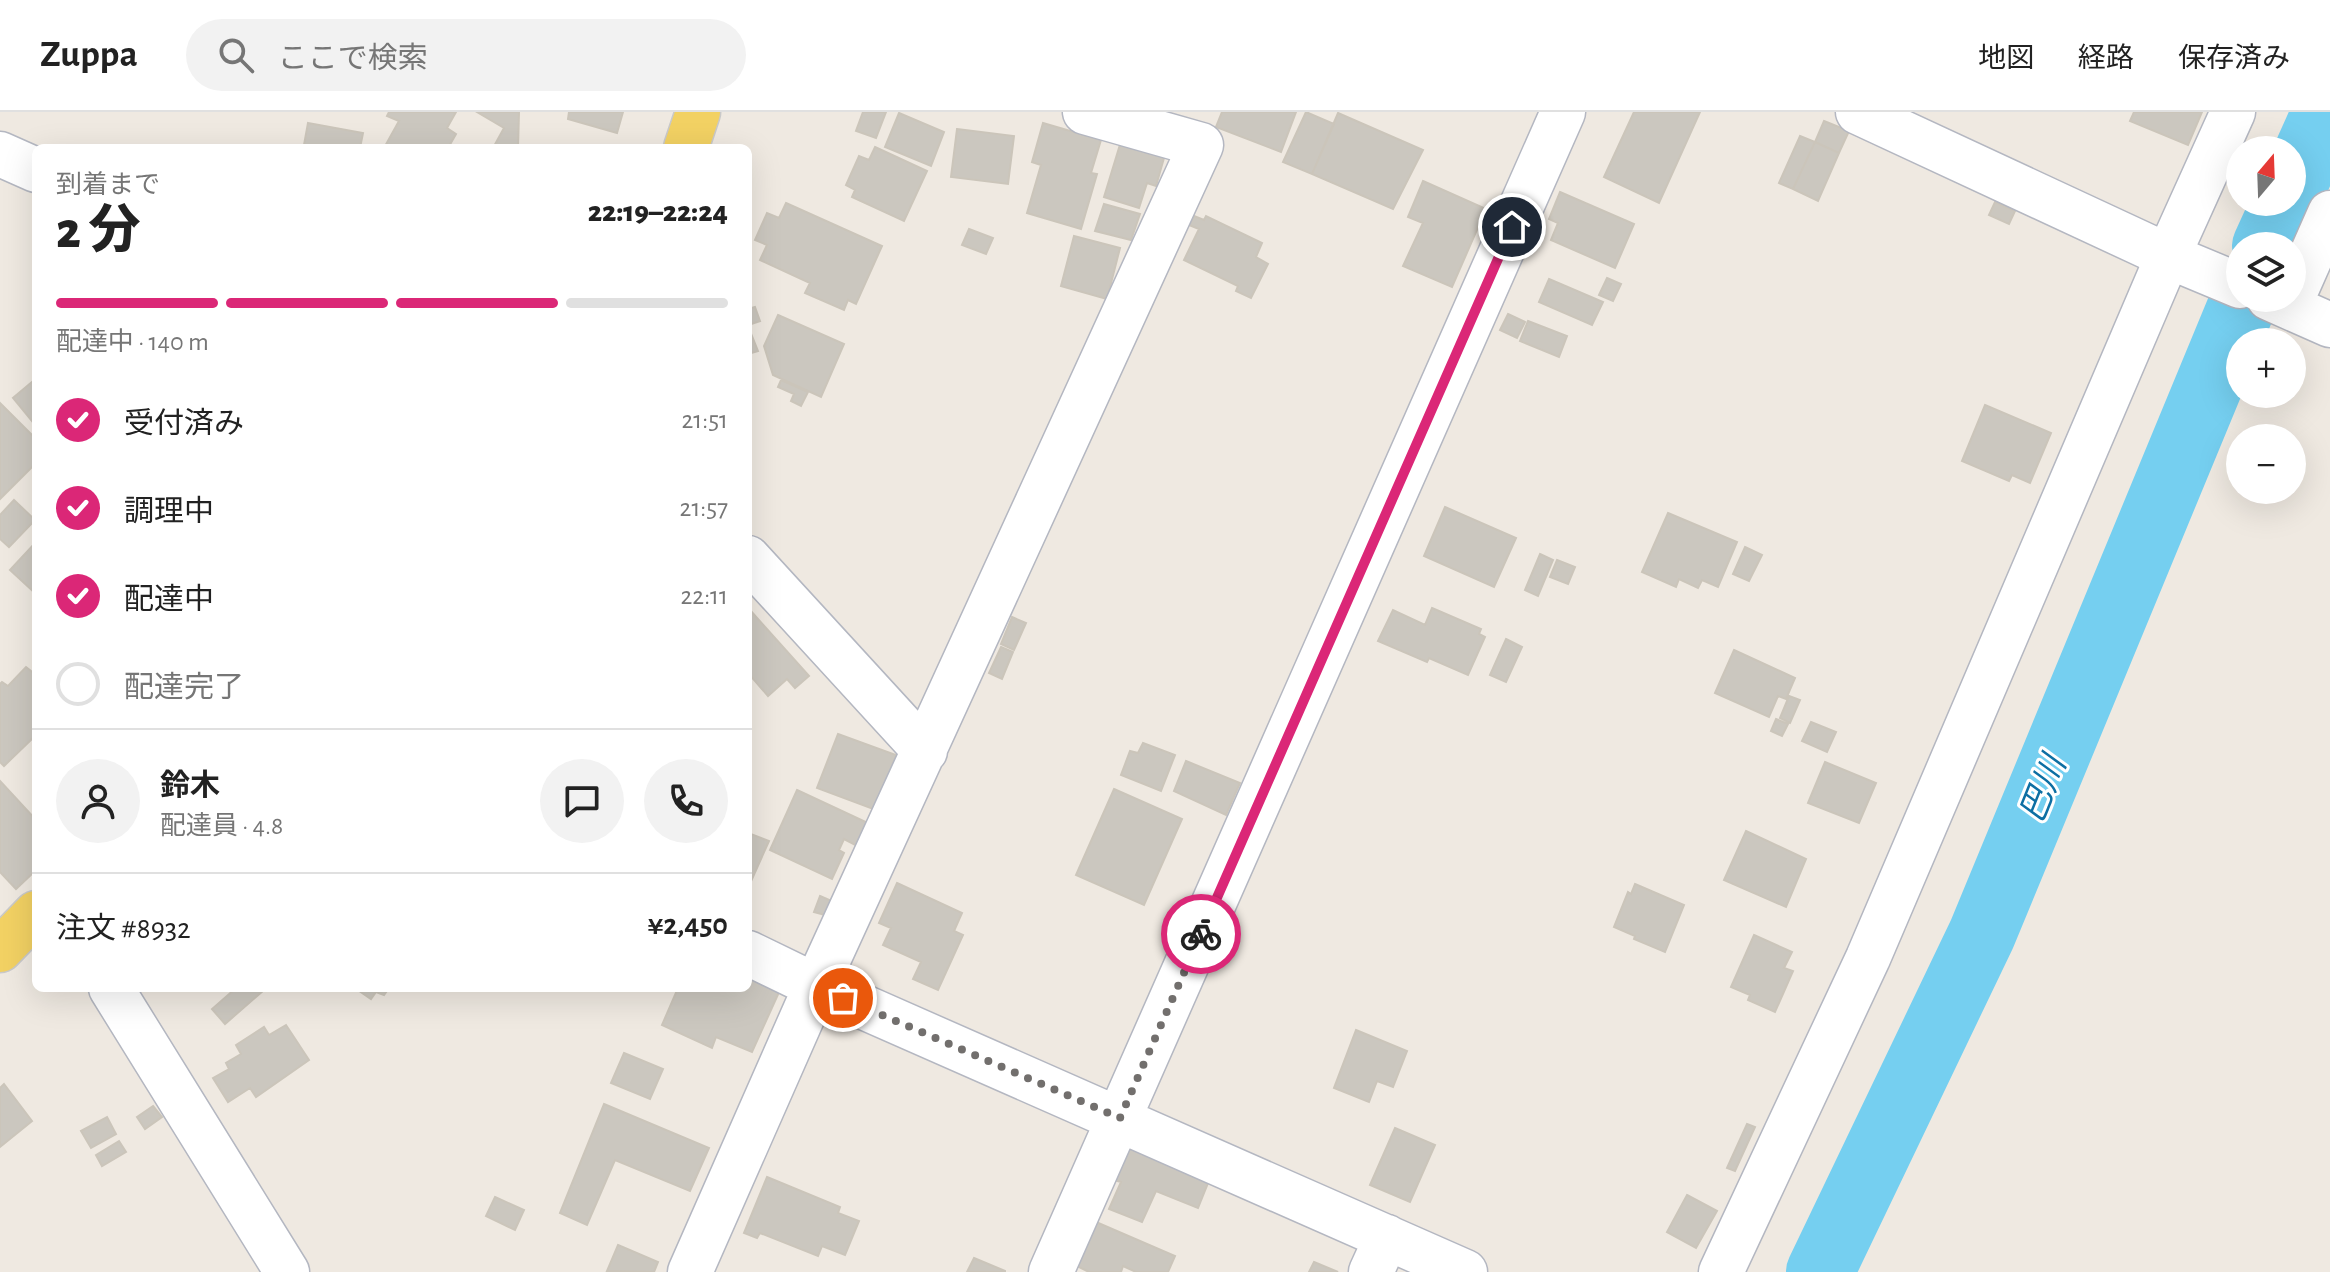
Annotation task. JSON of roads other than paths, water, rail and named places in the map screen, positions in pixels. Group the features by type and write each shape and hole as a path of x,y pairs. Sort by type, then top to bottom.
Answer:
{"main road":[{"path":"687,144 698,112"},
{"path":"0,950 32,917"}],"street":[{"path":"690,1272 816,986 1201,145 1085,112"},
{"path":"1051,1272 1563,112"},
{"path":"1858,112 2226,280"},
{"path":"1721,1272 1868,958 2168,256 2233,112"},
{"path":"0,154 32,168"},
{"path":"2306,255 2330,213"},
{"path":"2301,312 2330,325"},
{"path":"752,562 925,751"},
{"path":"752,955 816,986 1120,1118 1379,1255 1465,1272"},
{"path":"113,992 287,1272"}],"waterway":[{"name":"巴川","path":"2306,157 2326,112"},
{"name":"巴川","path":"2272,232 2280,216"},
{"name":"巴川","path":"1820,1272 1982,934 2239,312"}]}
